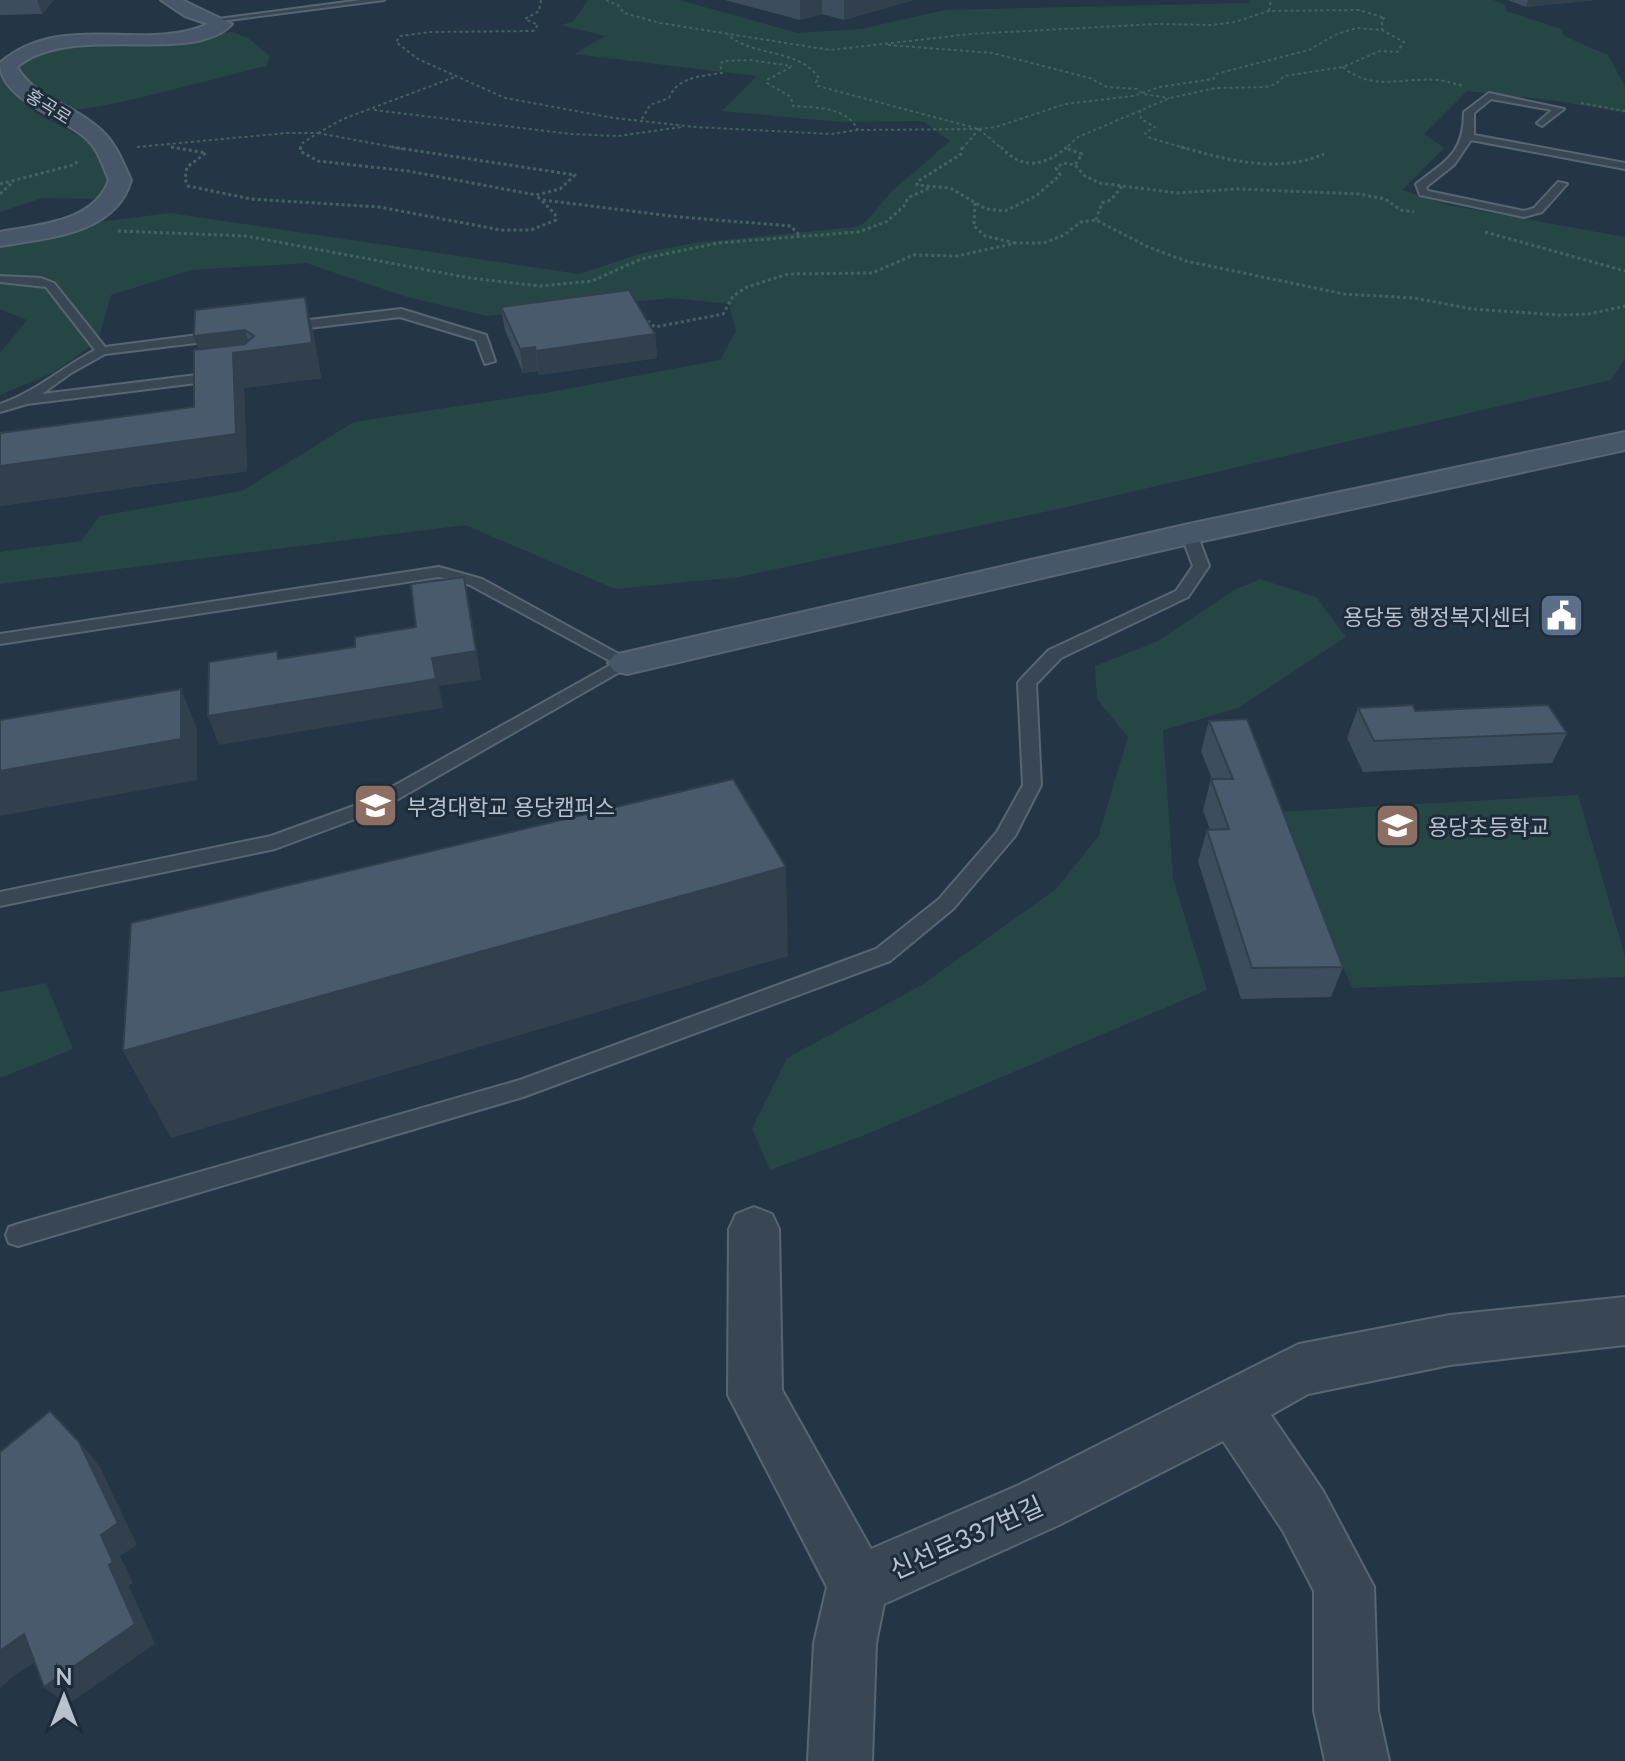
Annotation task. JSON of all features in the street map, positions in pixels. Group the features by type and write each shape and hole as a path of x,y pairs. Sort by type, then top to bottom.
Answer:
{"street":[{"path":"169,0 214,20"},
{"name":"홍곡로","path":"0,239 74,223 114,200 120,180 106,148 91,132 26,95 7,66 12,59 25,50 62,43 199,33 223,24 214,20"},
{"path":"627,663 1189,534 1625,441"},
{"path":"754,1229 755,1395 858,1584 845,1643 840,1761"},
{"name":"신선로337번길","path":"858,1584 908,1565 1039,1505 1233,1407 1299,1370 1450,1340 1625,1321"},
{"path":"1233,1407 1303,1511 1344,1587 1346,1711 1357,1761"}],"lane":[{"path":"214,20 380,0"},
{"path":"1542,123 1559,109 1489,96 1469,112 1469,137 1450,163 1420,186 1424,193 1524,214 1538,210 1562,184"},
{"path":"1469,137 1625,166"},
{"path":"0,279 41,281 50,285 102,351"},
{"path":"275,329 401,313 482,338 489,361"},
{"path":"25,400 66,370 102,351 228,335"},
{"path":"0,408 25,400 240,374"},
{"path":"18,1235 523,1088 883,955 946,904 1005,836 1032,785 1027,683 1055,654 1182,594 1201,566 1189,534"},
{"path":"0,639 439,572 476,582 627,663"},
{"path":"0,899 275,842 385,799 627,663"}],"path":[{"path":"455,77 457,74 418,59 396,42 400,36 430,32 533,31 538,25 525,19 539,11 541,0"},
{"path":"606,0 633,16 830,50 1072,28 1212,25 1235,22 1269,11 1368,11 1385,18 1382,19 1382,30"},
{"path":"1269,11 1271,0"},
{"path":"536,195 556,220 539,229 523,231 459,224 354,203 233,199 188,186 185,179 187,167 206,153 156,146 287,133 322,133 434,155 575,175 560,189 536,195 428,174 318,161 300,151 301,144 322,133 347,116 455,77 505,98 606,117 685,127 831,134 858,130 979,129 1036,116 1045,108 1143,94 1160,87 1213,79 1216,74 1309,50 1357,28 1382,30 1404,42 1397,52 1380,51 1343,67 1284,76 1276,84 1266,87 1216,88 1170,98 1078,137 1068,149 1042,164 1026,164 1014,161 995,137 979,129 888,101 818,86 816,82 819,78 815,70 732,41 726,33"},
{"path":"883,43 909,49 992,53 1090,78 1107,87 1137,89 1143,94 1170,98"},
{"path":"641,120 647,115 650,105 669,98 670,93 687,79 722,73 720,65 723,61 750,60 792,66"},
{"path":"792,61 792,66"},
{"path":"792,66 767,80 767,83 791,97 793,106 843,113 851,118 858,130"},
{"path":"373,109 571,134 618,136 685,127"},
{"path":"1140,110 1141,119 1155,127 1145,133 1150,138 1203,152 1269,166 1313,161 1324,154"},
{"path":"979,129 962,147 961,154 917,182 917,185 956,190 991,211 1004,212 1029,202 1036,194 1049,188 1060,175 1056,168 1063,163 1075,165 1085,176 1100,183 1177,193 1248,189 1360,194 1385,199 1401,210 1421,213"},
{"path":"1068,149 1082,154 1075,165"},
{"path":"0,184 13,182 0,194"},
{"path":"1096,220 1102,203 1111,200 1123,185"},
{"path":"105,232 246,236 470,278 540,286 592,281 641,259 694,247 836,235 876,227 896,214 908,198 929,188"},
{"path":"542,200 679,217 791,226 800,236"},
{"path":"975,203 974,226 985,236 1016,243"},
{"path":"633,309 655,327 710,319 723,314 733,296 747,287 788,274 872,273 914,255 957,256 1016,243 1044,243 1064,235 1081,222 1096,220 1148,247 1186,261 1344,294 1414,298 1472,309 1558,315 1589,314 1625,306"},
{"path":"1484,231 1625,271"}],"green space":[{"path":"588,0 679,0 798,33 861,29 945,10 1250,3 1248,0 1493,0 1505,5 1506,11 1561,29 1564,36 1608,55 1625,86 1625,113 1557,101 1467,91 1424,134 1444,148 1402,190 1448,205 1625,237 1625,358 1611,380 1058,509 739,577 615,589 465,525 0,584 0,552 81,541 100,516 242,491 354,422 551,392 720,360 736,331 729,304 671,298 487,316 407,297 306,263 191,270 111,295 98,341 54,372 0,395 0,353 27,320 0,309 0,240 83,224 170,213 579,274 643,253 694,243 855,227 866,222 890,193 950,141 923,121 842,122 722,111 757,76 574,54 605,36 560,25 573,22"},
{"path":"232,32 248,38 270,56 266,66 102,106 68,109 60,106 39,93 16,68 25,52 87,41 199,37"},
{"path":"0,67 34,112 87,140 108,171 103,199 42,198 0,212"},
{"path":"1260,579 1316,597 1346,637 1238,708 1163,730 1173,878 1207,990 867,1134 770,1170 752,1128 787,1058 922,985 1056,889 1098,837 1128,737 1097,699 1095,666 1158,641 1234,590"},
{"path":"1578,795 1625,956 1625,977 1352,988 1277,812"},
{"path":"46,983 73,1049 0,1078 0,992"}],"building":[{"path":"629,290 655,334 536,351 535,347 520,349 501,307"},
{"path":"305,297 312,343 233,353 236,434 0,466 0,433 194,407 194,350 245,344 254,336 245,330 194,336 195,310"},
{"path":"464,577 476,651 432,658 436,679 208,716 209,662 277,651 278,659 355,647 355,637 416,627 411,584"},
{"path":"181,689 181,739 0,771 0,720"},
{"path":"1413,705 1415,711 1548,705 1567,733 1374,741 1358,708"},
{"path":"1247,719 1343,967 1252,968 1207,830 1229,829 1211,779 1233,779 1209,721"},
{"path":"733,779 786,867 123,1051 131,923"},
{"path":"50,1411 79,1442 118,1523 101,1535 113,1562 109,1565 135,1624 44,1687 24,1634 0,1651 0,1452"}],"place":[{"name":"용당동 행정복지센터","path":"1562,616"},
{"name":"부경대학교 용당캠퍼스","path":"376,806"},
{"name":"용당초등학교","path":"1397,826"}]}
